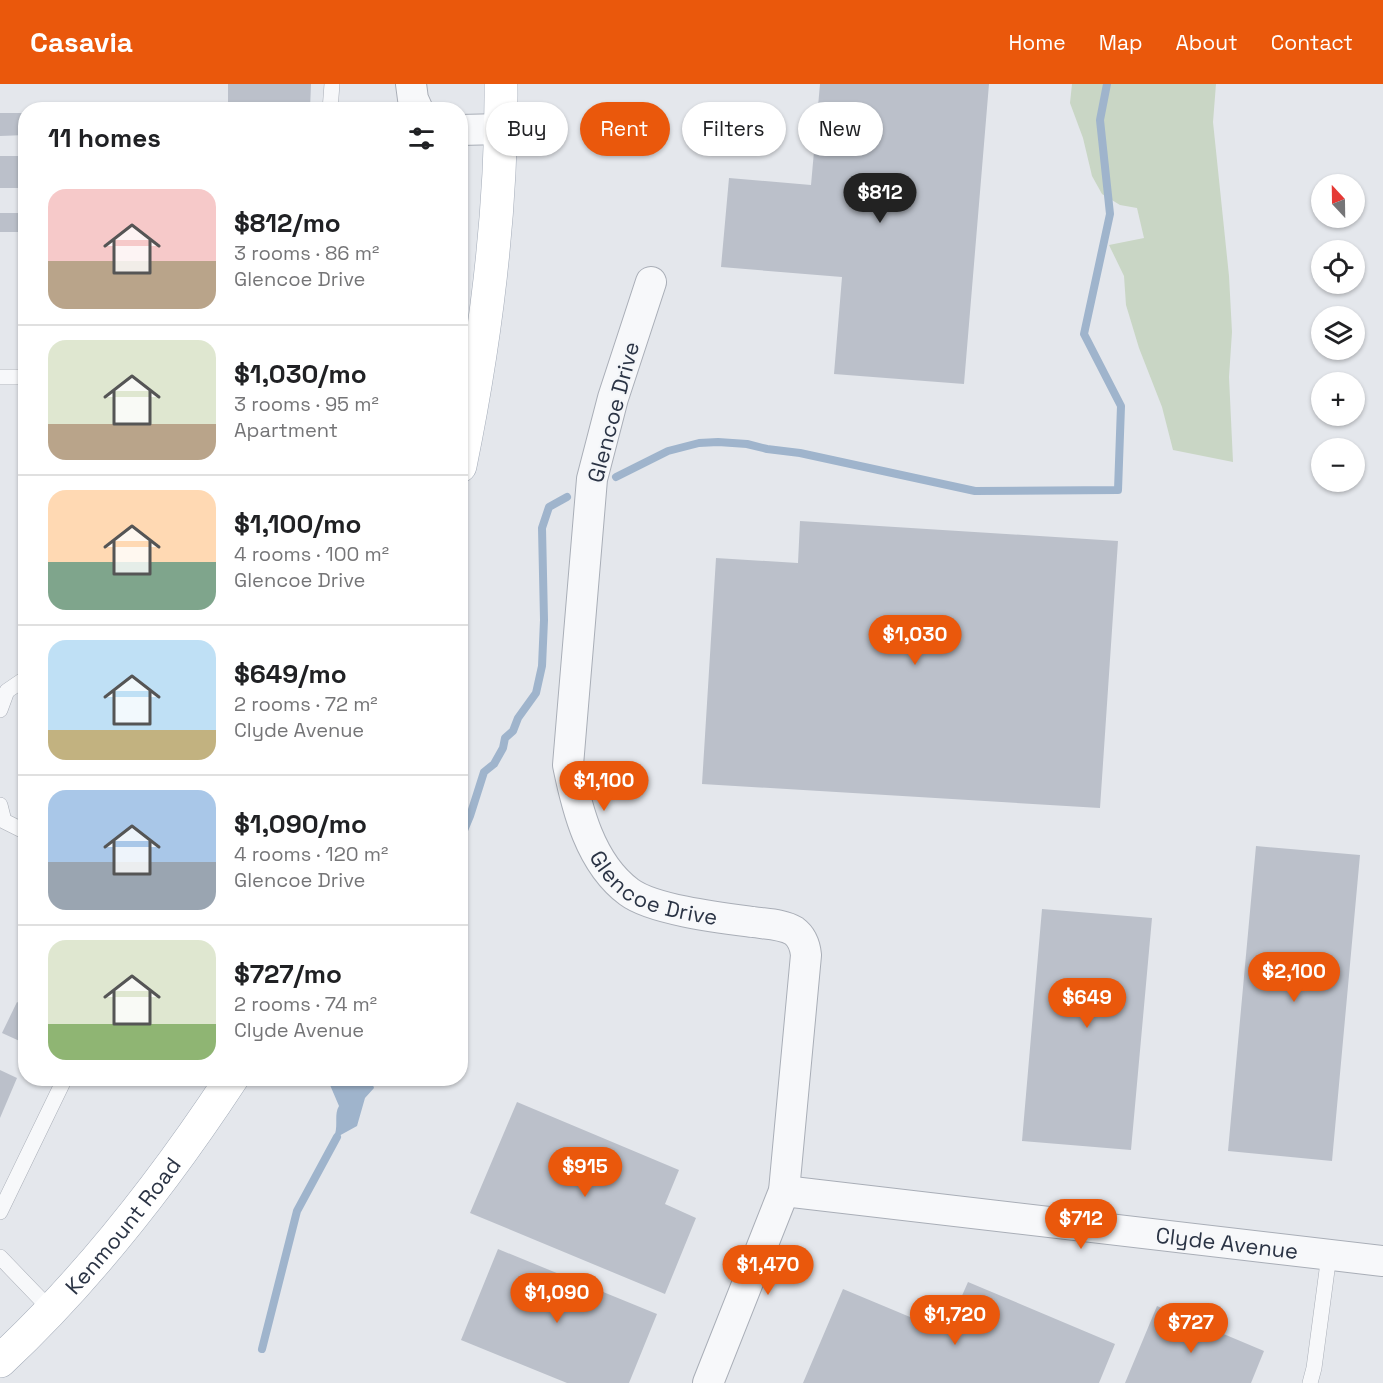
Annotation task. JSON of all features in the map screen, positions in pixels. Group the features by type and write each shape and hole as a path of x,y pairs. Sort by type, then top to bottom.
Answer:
{"main road":[{"path":"501,84 501,102"},
{"path":"468,393 488,312 500,156"},
{"name":"Kenmount Road","path":"0,1361 87,1270 159,1182 226,1086"}],"street":[{"path":"411,84 414,102"},
{"path":"468,130 486,129"},
{"name":"Glencoe Drive","path":"651,282 613,398 592,479 568,765 576,801 588,836 605,865 616,880 630,892 646,900 691,912 788,928 802,939 806,954 784,1191 708,1383"},
{"name":"Clyde Avenue","path":"784,1191 1383,1261"}],"lane":[{"path":"331,102 332,84"},
{"path":"0,378 18,377"},
{"path":"0,710 7,691 18,683"},
{"path":"0,805 4,821 18,828"},
{"path":"0,1212 61,1086"},
{"path":"1310,1383 1329,1255"},
{"path":"0,1257 51,1310"}],"green space":[{"path":"1072,84 1216,84 1213,122 1229,276 1232,332 1229,377 1233,462 1173,450 1162,407 1139,348 1126,305 1124,276 1109,245 1144,238 1137,208 1120,205 1102,194 1092,176 1083,138 1070,103"}],"water":[{"path":"330,1086 373,1086 365,1098 357,1126 337,1137 335,1134 339,1106"}],"building":[{"path":"228,84 311,84 310,102 228,102"},
{"path":"820,84 989,84 964,384 834,374 842,277 721,267 729,178 811,185 814,156 883,156 883,102 818,102"},
{"path":"0,113 18,113 18,135 0,136"},
{"path":"0,156 18,156 18,188 0,188"},
{"path":"0,213 18,213 18,232 0,232"},
{"path":"800,521 1118,541 1100,808 702,784 716,558 798,563"},
{"path":"1256,846 1360,855 1332,1161 1228,1151"},
{"path":"1042,909 1152,918 1131,1150 1022,1141"},
{"path":"17,1002 18,1040 2,1033"},
{"path":"0,1070 17,1078 0,1118"},
{"path":"517,1102 679,1170 665,1204 696,1218 665,1294 470,1213"},
{"path":"498,1249 657,1314 629,1383 567,1383 461,1340"},
{"path":"968,1282 1115,1344 1099,1383 803,1383 843,1289 946,1332"},
{"path":"1157,1306 1264,1351 1251,1383 1125,1383"}],"waterway":[{"path":"616,477 668,451 699,443 718,442 747,444 800,453 975,491 1118,490 1121,406 1084,334 1110,214 1100,120 1107,84"},
{"path":"468,821 484,772 494,764 503,748 505,738 513,731 518,718 536,693 542,666 544,620 542,528 549,507 567,497"},
{"path":"262,1349 297,1211 337,1137"}]}
